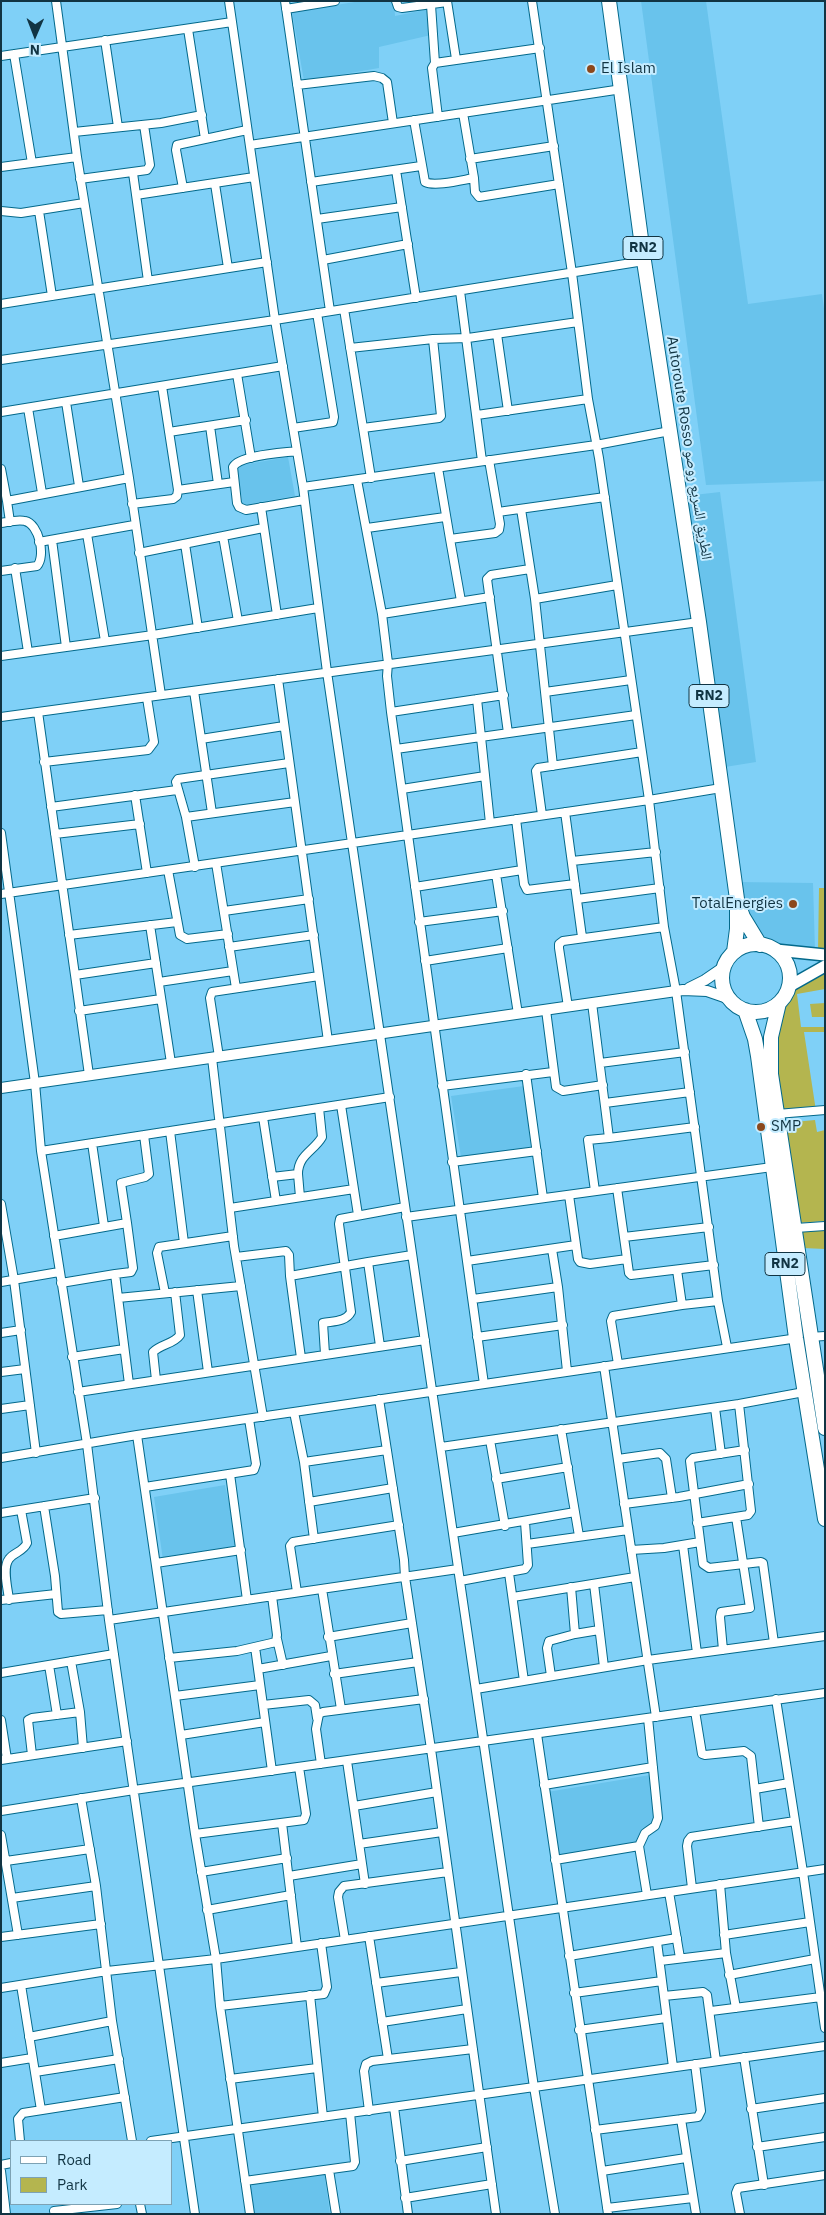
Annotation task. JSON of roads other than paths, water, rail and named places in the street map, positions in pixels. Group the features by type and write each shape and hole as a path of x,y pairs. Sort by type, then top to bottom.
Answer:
{"highway":[{"name":"Autoroute Rosso الطريق السريع روصو","path":"609,1 644,261 699,622 737,899 737,929 734,952"},
{"name":"Autoroute Rosso الطريق السريع روصو","path":"737,899 743,917 760,944"},
{"path":"760,944 776,950 788,967 790,977 788,987 778,1003 760,1011 745,1010 730,999 722,981 724,967 734,952 746,946 760,944"},
{"name":"RN2","path":"778,1003 773,1023 770,1050 777,1114 796,1228 818,1336 825,1428"},
{"name":"RN2","path":"745,1010 755,1039 796,1338 825,1519"}],"main road":[{"path":"776,950 825,955"},
{"path":"788,987 825,966"}],"street":[{"path":"56,1 80,180 129,478 134,525 153,635 161,696"},
{"path":"228,1 275,320 304,500 406,1217 534,2087 555,2214"},
{"path":"330,311 285,5 335,1"},
{"path":"396,1 398,7 402,8 447,2 456,59"},
{"path":"532,1 560,184 588,399 605,497 649,800 664,927 680,990 684,1052 718,1302 727,1347"},
{"path":"430,5 435,63 432,68 438,117"},
{"path":"1,56 232,22"},
{"path":"188,29 206,139"},
{"path":"105,40 118,127"},
{"path":"435,63 540,48"},
{"path":"14,54 32,162"},
{"path":"297,85 374,76 382,78 387,82 393,123"},
{"path":"250,145 622,89"},
{"path":"463,113 477,195 483,197 560,184"},
{"path":"74,132 144,125 202,115"},
{"path":"414,120 421,166 424,179 428,184 474,178"},
{"path":"80,180 147,170 150,165 144,125"},
{"path":"182,188 176,150 177,144 247,130"},
{"path":"470,159 554,146"},
{"path":"1,167 77,157"},
{"path":"312,182 421,166"},
{"path":"396,170 416,298"},
{"path":"133,173 148,281"},
{"path":"136,195 254,177"},
{"path":"215,184 228,268"},
{"path":"1,211 21,213 84,204"},
{"path":"317,219 402,207"},
{"path":"39,211 52,296"},
{"path":"323,260 408,244"},
{"path":"1,360 107,343 275,320 644,261"},
{"path":"1,304 267,262"},
{"path":"450,539 495,533 499,530 500,524 477,415 468,338 460,291"},
{"path":"344,309 371,478"},
{"path":"293,428 334,422 317,313"},
{"path":"350,348 433,339 468,338 578,322"},
{"path":"497,334 508,411"},
{"path":"363,428 439,418 441,416 433,339"},
{"path":"1,412 283,366"},
{"path":"237,374 251,458"},
{"path":"132,504 173,499 177,496 178,490 162,386"},
{"path":"477,415 588,399"},
{"path":"66,402 79,486"},
{"path":"28,408 42,493"},
{"path":"169,432 246,420"},
{"path":"210,426 218,484"},
{"path":"302,488 596,445 670,432"},
{"path":"296,451 236,462 233,466 234,482 239,506 246,510 304,500"},
{"path":"438,468 461,601"},
{"path":"1,469 10,522"},
{"path":"7,501 129,478"},
{"path":"357,480 382,614 391,712 484,1384"},
{"path":"178,490 234,482"},
{"path":"498,512 605,497"},
{"path":"261,508 277,615"},
{"path":"521,509 535,599 546,692 552,766"},
{"path":"367,528 445,517"},
{"path":"1,523 28,522 35,528 41,557 39,564 1,571"},
{"path":"39,542 134,525"},
{"path":"139,553 263,528"},
{"path":"87,534 105,641"},
{"path":"223,536 238,621"},
{"path":"52,540 66,647"},
{"path":"185,544 198,628"},
{"path":"15,568 28,652"},
{"path":"508,734 498,649 487,579 488,576 530,569"},
{"path":"535,599 618,585"},
{"path":"382,614 490,597"},
{"path":"1,656 153,635 318,608"},
{"path":"1,717 699,622"},
{"path":"278,679 328,1041"},
{"path":"546,692 631,680"},
{"path":"194,691 212,813"},
{"path":"391,712 504,695"},
{"path":"44,762 148,750 154,742 148,698"},
{"path":"477,699 490,823"},
{"path":"38,712 89,1075"},
{"path":"396,749 636,715"},
{"path":"200,739 284,726"},
{"path":"542,815 536,771 538,768 642,752"},
{"path":"195,867 186,817 177,790 176,782 178,779 290,763"},
{"path":"402,789 485,776"},
{"path":"5,894 721,788"},
{"path":"51,807 177,790"},
{"path":"135,795 147,873"},
{"path":"186,817 295,802"},
{"path":"565,812 582,938"},
{"path":"516,819 522,870 527,890 575,884"},
{"path":"55,834 140,824"},
{"path":"1,833 5,894 36,1083 41,1151 60,1283 87,1444 109,1620 195,2214"},
{"path":"572,861 656,852"},
{"path":"216,863 236,988"},
{"path":"168,870 180,935 186,939 228,934"},
{"path":"415,887 522,870"},
{"path":"496,874 518,1014"},
{"path":"577,899 660,888"},
{"path":"224,911 308,899"},
{"path":"419,922 503,912"},
{"path":"70,935 177,922"},
{"path":"150,925 171,1063"},
{"path":"568,1006 559,944 563,941 664,927"},
{"path":"229,947 314,935"},
{"path":"425,961 508,948"},
{"path":"75,975 156,963"},
{"path":"680,990 705,980 724,967"},
{"path":"158,982 233,971"},
{"path":"263,1417 233,1236 215,1057 211,994 216,990 319,976"},
{"path":"1,1088 680,990 707,991 730,999"},
{"path":"79,1010 161,999"},
{"path":"592,1003 609,1138"},
{"path":"546,1010 556,1087 559,1090 603,1085"},
{"path":"600,1063 684,1052"},
{"path":"442,1086 553,1072"},
{"path":"526,1074 543,1198"},
{"path":"605,1103 690,1092"},
{"path":"41,1151 390,1097"},
{"path":"341,1105 358,1215"},
{"path":"300,1197 298,1168 304,1156 322,1137 319,1108"},
{"path":"777,1114 825,1110"},
{"path":"263,1117 276,1201"},
{"path":"595,1191 588,1140 695,1127"},
{"path":"170,1131 184,1242"},
{"path":"60,1283 131,1272 133,1268 120,1183 145,1177 149,1174 144,1135"},
{"path":"92,1143 104,1226"},
{"path":"452,1162 537,1151"},
{"path":"406,1217 772,1167"},
{"path":"272,1177 298,1174"},
{"path":"617,1188 629,1273 631,1275 714,1265"},
{"path":"230,1208 354,1189"},
{"path":"569,1195 578,1259 584,1264 627,1259"},
{"path":"1,1204 3,1229 14,1280 36,1453"},
{"path":"325,1354 322,1324 342,1320 350,1314 339,1222 343,1218 405,1207"},
{"path":"54,1236 127,1223"},
{"path":"796,1228 825,1226"},
{"path":"624,1237 709,1227"},
{"path":"165,1293 157,1253 159,1247 233,1236"},
{"path":"467,1261 576,1246"},
{"path":"552,1249 563,1325 567,1371"},
{"path":"236,1257 286,1251 289,1255 301,1358"},
{"path":"290,1276 412,1255"},
{"path":"368,1262 380,1346"},
{"path":"677,1270 682,1305"},
{"path":"1,1282 59,1272"},
{"path":"115,1274 129,1384"},
{"path":"118,1298 241,1286"},
{"path":"473,1299 558,1287"},
{"path":"197,1290 208,1372"},
{"path":"156,1380 153,1352 176,1340 180,1335 175,1292"},
{"path":"618,1364 611,1321 613,1316 682,1305 718,1302"},
{"path":"477,1337 563,1325"},
{"path":"1,1333 21,1330"},
{"path":"1,1458 137,1435 727,1347 818,1336"},
{"path":"78,1392 425,1340"},
{"path":"72,1357 124,1349"},
{"path":"604,1366 648,1660 653,1767 658,1822 656,1826 645,1833 639,1846 647,1895"},
{"path":"1,1372 25,1369"},
{"path":"440,1447 612,1421 716,1408 804,1392"},
{"path":"379,1399 399,1525 404,1577 424,1699 496,2214"},
{"path":"697,1522 736,1517 748,1514 751,1510 739,1404"},
{"path":"1,1409 30,1405"},
{"path":"716,1408 721,1454"},
{"path":"294,1412 304,1462 314,1538"},
{"path":"145,1486 254,1470 256,1468 249,1419"},
{"path":"561,1429 579,1536"},
{"path":"137,1435 187,1783 216,1959 220,2006 250,2214"},
{"path":"490,1440 504,1526"},
{"path":"304,1462 387,1450"},
{"path":"744,1450 693,1458 690,1461 703,1564 706,1568 760,1562 765,1566 774,1643"},
{"path":"618,1459 663,1454 666,1459 672,1498"},
{"path":"496,1479 568,1467"},
{"path":"230,1474 247,1600"},
{"path":"624,1504 693,1495 749,1484"},
{"path":"309,1502 393,1488"},
{"path":"1,1513 94,1498"},
{"path":"44,1506 57,1609 61,1614 108,1610"},
{"path":"21,1510 27,1543 25,1548 9,1559 6,1567 5,1600 56,1594"},
{"path":"453,1534 575,1512"},
{"path":"723,1650 721,1612 750,1608 736,1517"},
{"path":"460,1581 525,1569 528,1565 525,1522"},
{"path":"297,1592 291,1545 293,1542 399,1525"},
{"path":"527,1544 628,1530"},
{"path":"631,1550 700,1542"},
{"path":"683,1545 697,1653"},
{"path":"156,1563 241,1550"},
{"path":"109,1620 458,1569"},
{"path":"509,1573 524,1680"},
{"path":"513,1597 635,1577"},
{"path":"594,1584 604,1667"},
{"path":"571,1587 575,1634"},
{"path":"322,1589 331,1656 341,1709"},
{"path":"272,1596 277,1640 283,1665"},
{"path":"328,1637 412,1623"},
{"path":"550,1676 547,1644 549,1641 599,1630"},
{"path":"476,1689 648,1660 825,1636"},
{"path":"169,1658 238,1651 276,1642 277,1640"},
{"path":"255,1647 272,1771"},
{"path":"1,1673 114,1654"},
{"path":"258,1669 331,1656"},
{"path":"71,1662 80,1712 83,1748"},
{"path":"334,1674 418,1662"},
{"path":"49,1665 57,1715"},
{"path":"175,1696 260,1685"},
{"path":"1,1811 134,1790 825,1693"},
{"path":"317,1718 323,1712 424,1699"},
{"path":"776,1699 825,2028"},
{"path":"263,1705 309,1700 315,1705 320,1764"},
{"path":"695,1711 701,1753 705,1755 747,1752 753,1762 759,1827"},
{"path":"32,1755 28,1720 80,1712"},
{"path":"1,1720 4,1759 126,1741"},
{"path":"181,1735 265,1722"},
{"path":"537,1734 586,2080 607,2211 693,2198"},
{"path":"347,1760 365,1884"},
{"path":"195,1834 304,1820 306,1814 299,1767"},
{"path":"544,1785 653,1767"},
{"path":"755,1788 789,1783"},
{"path":"354,1806 437,1792"},
{"path":"81,1798 96,1886 112,2021 132,2140"},
{"path":"692,1888 689,1838 795,1822"},
{"path":"282,1823 290,1876 297,1947"},
{"path":"359,1844 442,1832"},
{"path":"1,1835 18,1934"},
{"path":"555,1860 639,1846"},
{"path":"6,1861 90,1849"},
{"path":"201,1872 287,1858"},
{"path":"290,1876 362,1864"},
{"path":"1,1988 107,1971 159,1967 216,1959 825,1869"},
{"path":"344,1940 339,1892 344,1886 448,1872"},
{"path":"720,1884 726,1953 736,2008"},
{"path":"12,1898 96,1886"},
{"path":"669,1892 680,1958"},
{"path":"207,1910 291,1895"},
{"path":"724,1936 810,1922"},
{"path":"1,1937 101,1924"},
{"path":"369,1936 388,2059"},
{"path":"569,1956 677,1938"},
{"path":"657,1942 673,2067"},
{"path":"220,2006 324,1994 327,1987 321,1943"},
{"path":"660,1961 726,1953"},
{"path":"729,1975 815,1959"},
{"path":"376,1983 461,1972"},
{"path":"574,1993 662,1981"},
{"path":"20,1985 41,2110"},
{"path":"664,1996 703,1992 707,1995 711,2012 716,2061"},
{"path":"310,1995 323,2117"},
{"path":"711,2012 821,1998"},
{"path":"382,2022 467,2009"},
{"path":"579,2030 666,2018"},
{"path":"29,2037 112,2021"},
{"path":"159,2140 825,2046"},
{"path":"369,2111 365,2067 372,2061 473,2049"},
{"path":"744,2057 764,2185"},
{"path":"1,2063 32,2058"},
{"path":"34,2072 119,2059"},
{"path":"595,2130 698,2117 701,2114 695,2064"},
{"path":"230,2078 317,2068"},
{"path":"20,2140 19,2115 125,2097"},
{"path":"751,2109 825,2098"},
{"path":"394,2107 408,2214"},
{"path":"245,2180 351,2167 355,2164 350,2113"},
{"path":"681,2119 696,2214"},
{"path":"758,2147 825,2137"},
{"path":"400,2161 487,2147"},
{"path":"602,2171 686,2158"},
{"path":"329,2170 336,2214"},
{"path":"1,2171 6,2214"},
{"path":"740,2214 736,2193 738,2188 825,2175"},
{"path":"405,2198 492,2184"},
{"path":"54,2210 106,2205"}],"place":[{"name":"El Islam","path":"591,69"},
{"name":"TotalEnergies","path":"793,904"},
{"name":"SMP","path":"761,1127"}]}
